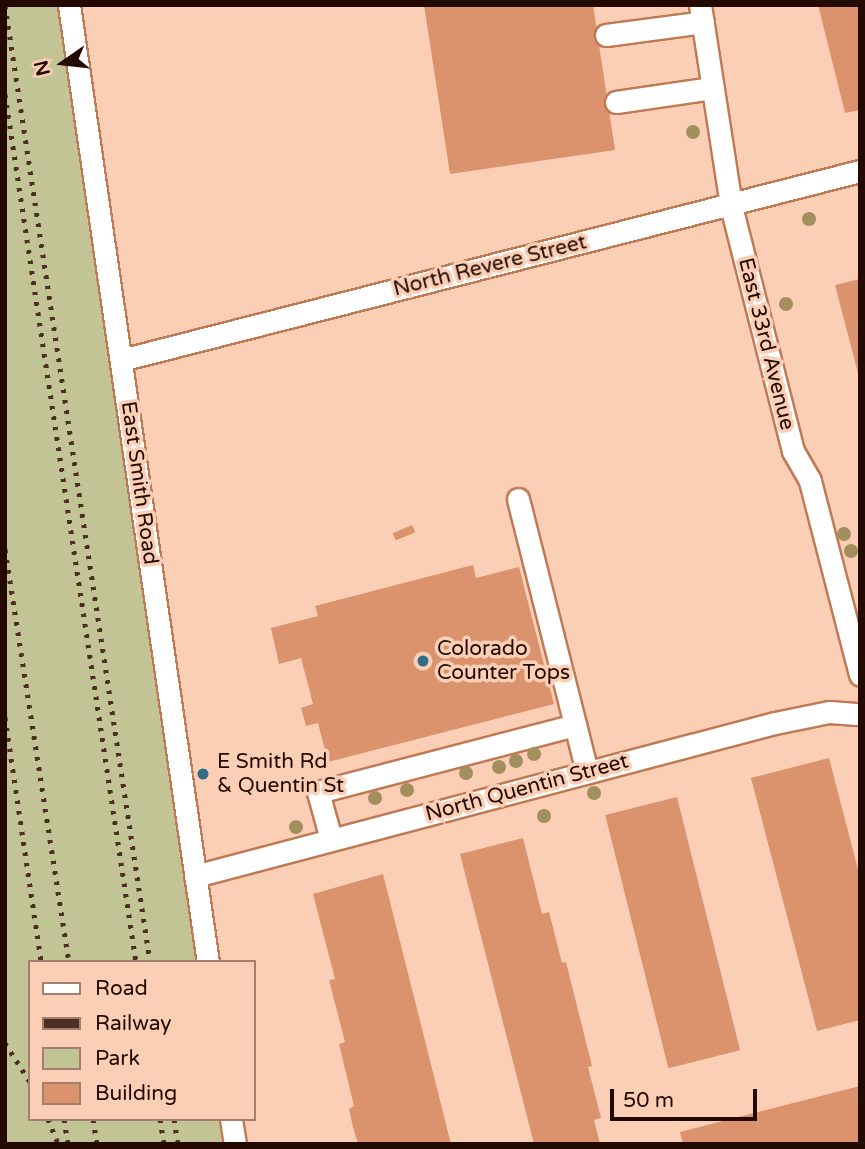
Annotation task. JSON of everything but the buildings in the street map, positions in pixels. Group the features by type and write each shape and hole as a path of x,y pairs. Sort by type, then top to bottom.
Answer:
{"street":[{"name":"East Smith Road","path":"69,5 208,960"},
{"path":"606,35 702,14"},
{"name":"East 33rd Avenue","path":"702,14 731,206 793,451 810,481 860,675"},
{"path":"616,102 712,88"},
{"name":"North Revere Street","path":"121,359 731,206 860,171"},
{"path":"518,499 587,772"},
{"name":"North Quentin Street","path":"195,876 809,716 860,715"},
{"path":"331,839 318,792 575,725"},
{"path":"231,1121 235,1144"}],"green space":[{"path":"5,5 59,5 197,960 28,960 28,1121 219,1121 222,1144 5,1144"}],"railway":[{"path":"5,5 150,960"},
{"path":"5,94 136,960"},
{"path":"5,549 69,960"},
{"path":"5,717 41,960"},
{"path":"5,1043 28,1079"},
{"path":"49,1121 58,1144"},
{"path":"64,1121 68,1144"},
{"path":"93,1121 97,1144"},
{"path":"160,1121 164,1144"},
{"path":"174,1121 178,1144"}],"place":[{"name":"Colorado Counter Tops","path":"423,661"},
{"name":"E Smith Rd & Quentin St","path":"203,774"}]}
